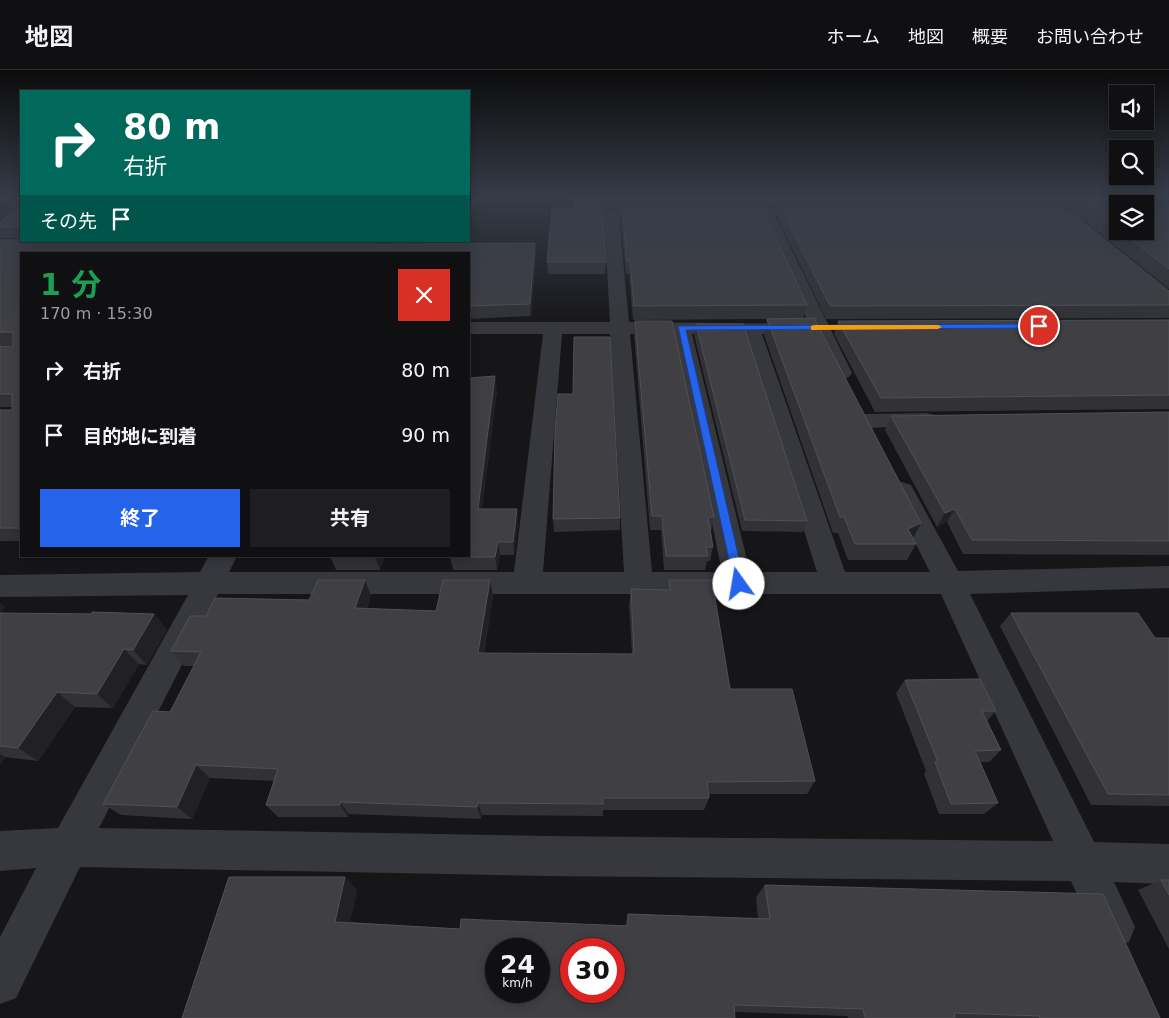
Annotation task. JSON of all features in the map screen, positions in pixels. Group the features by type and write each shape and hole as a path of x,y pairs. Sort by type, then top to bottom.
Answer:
{"street":[{"path":"613,240 639,584"},
{"path":"781,240 829,328 866,421 950,583 1125,948"},
{"path":"423,252 432,242"},
{"path":"470,328 829,328"},
{"path":"527,584 553,328"},
{"path":"681,328 739,584"},
{"path":"750,328 835,584"},
{"path":"866,421 946,420"},
{"path":"0,982 68,847 216,570"},
{"path":"0,586 216,570 527,584 950,583 1169,577"},
{"path":"0,851 68,847 538,856 1082,861 1169,864"}],"building":[{"path":"0,240 20,240 20,242 374,242 375,244 393,244 393,242 410,242 409,244 535,243 530,304 470,306 470,252 20,252 20,528 0,528 0,410 12,410 12,394 0,394 0,346 13,346 13,332 0,332"},
{"path":"549,240 605,240 606,262 547,262"},
{"path":"625,240 777,240 807,305 634,306 630,261 627,261"},
{"path":"797,240 1106,240 1169,291 1169,305 830,306"},
{"path":"1132,240 1169,240 1169,269"},
{"path":"814,318 921,523 908,529 916,544 855,544 844,517 840,517 767,319"},
{"path":"1169,320 1169,395 881,398 838,321"},
{"path":"635,321 672,321 714,517 708,517 713,547 706,547 708,556 666,556 662,516 652,516"},
{"path":"696,324 743,324 807,521 745,520"},
{"path":"574,337 610,337 620,518 553,519 555,431 558,394 573,394"},
{"path":"495,376 478,509 517,509 513,542 498,542 495,557 470,557 470,378"},
{"path":"1169,412 1169,541 972,540 955,509 945,513 891,416"},
{"path":"318,580 365,580 355,608 436,611 443,580 490,580 478,653 634,654 631,589 670,590 669,580 712,580 730,689 792,689 815,781 707,782 709,798 603,798 603,804 478,803 477,807 340,802 340,805 266,805 278,769 196,765 177,807 103,804 153,711 170,712 201,652 171,651 190,616 206,616 215,598 309,600"},
{"path":"92,612 154,614 133,650 124,649 97,694 57,692 18,748 0,746 0,613 91,614"},
{"path":"1011,613 1138,613 1155,638 1169,638 1169,795 1108,794"},
{"path":"980,679 996,711 982,711 1001,750 975,751 998,803 951,804 935,762 938,762 905,680"},
{"path":"229,877 345,877 335,922 460,929 461,919 628,926 628,914 770,919 765,885 1103,894 1160,1018 1040,1018 1039,1016 954,1013 955,1018 865,1018 863,1009 734,1005 735,1018 182,1018"},
{"path":"1161,880 1169,880 1169,895"}],"slow traffic":[{"path":"814,328 938,327"}],"route":[{"path":"739,584 681,328 1039,326"}]}
